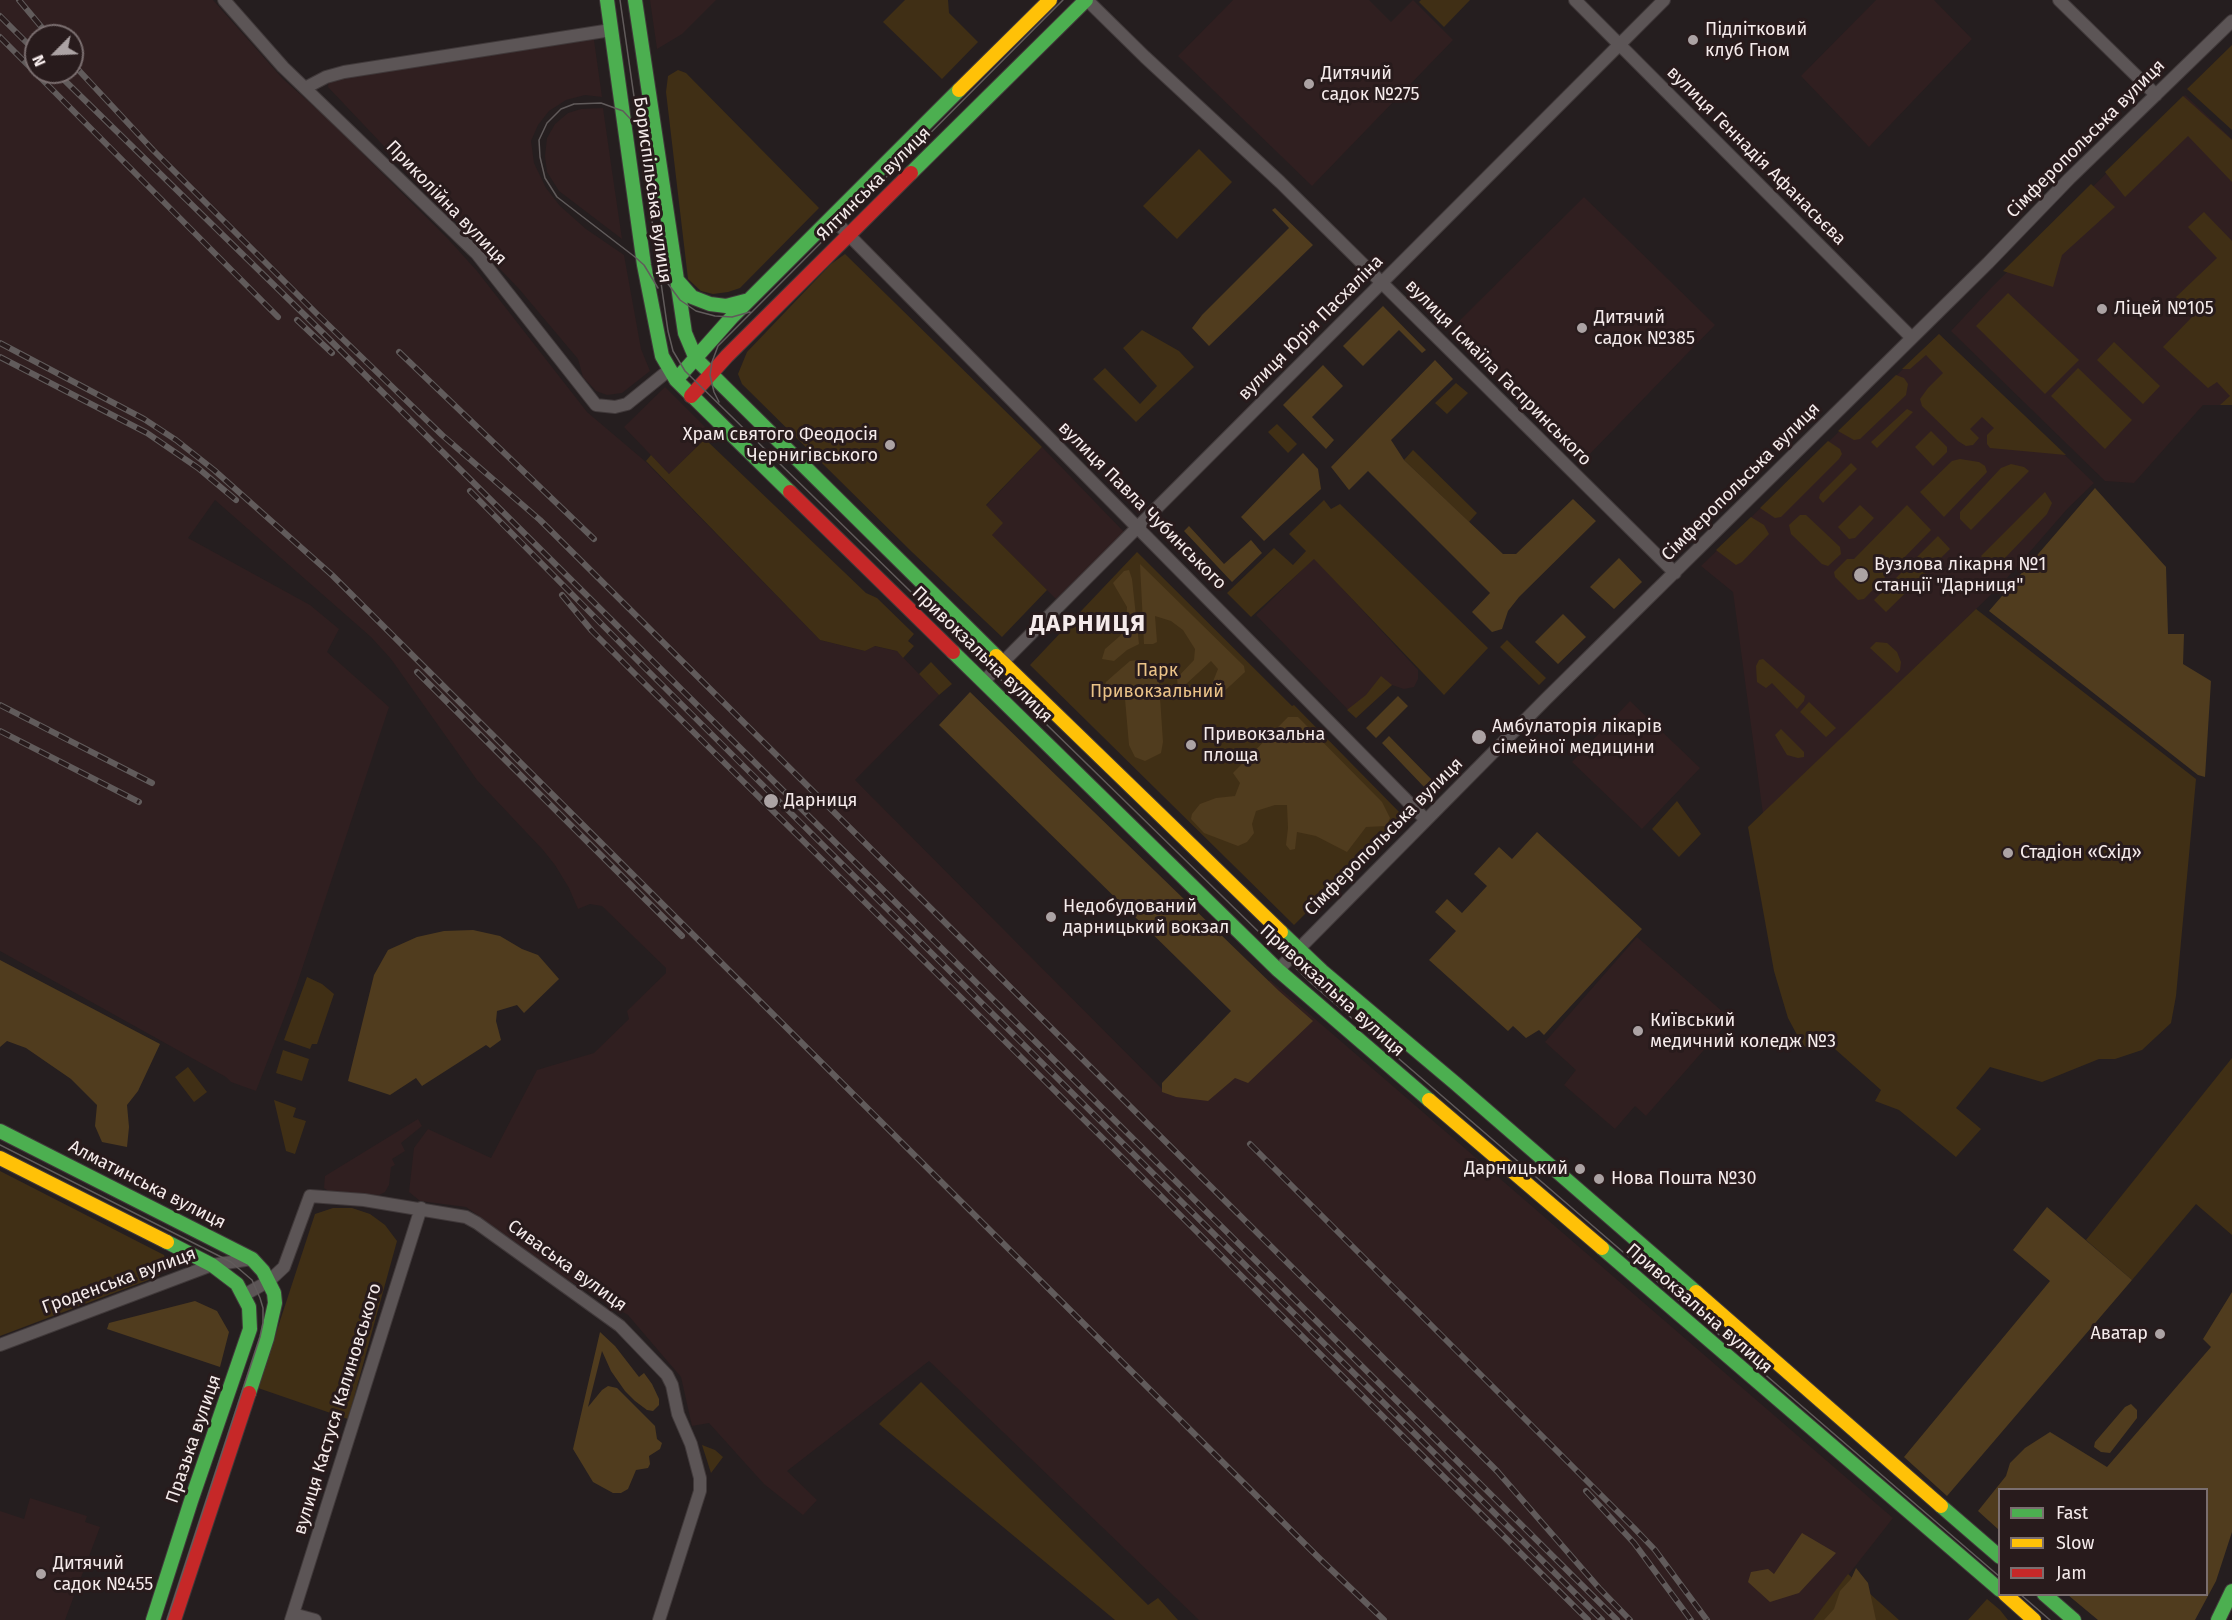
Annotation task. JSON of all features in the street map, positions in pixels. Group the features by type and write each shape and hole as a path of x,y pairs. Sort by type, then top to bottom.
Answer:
{"main road":[{"name":"Бориспільська вулиця","path":"607,0 644,265 660,347 673,375"},
{"name":"Бориспільська вулиця","path":"635,0 685,333 696,359"},
{"name":"Ялтинська вулиця","path":"673,375 696,359 732,317 1050,0"},
{"name":"Ялтинська вулиця","path":"691,396 727,356 1086,0"},
{"path":"676,279 692,297 710,304 726,306 753,298"},
{"path":"727,356 726,375 737,401"},
{"name":"Привокзальна вулиця","path":"696,359 1002,663 1298,948 1998,1555"},
{"name":"Привокзальна вулиця","path":"673,375 691,396 1278,970 1998,1589"},
{"name":"Алматинська вулиця","path":"0,1131 252,1259 270,1281"},
{"path":"0,1158 212,1265 237,1284 244,1295"},
{"name":"Празька вулиця","path":"174,1620 267,1338 275,1303 270,1281"},
{"name":"Празька вулиця","path":"153,1620 246,1341 250,1317 244,1295"},
{"path":"2218,1620 2232,1591"},
{"path":"2005,1596 2017,1620"},
{"name":"Привокзальна вулиця","path":"2006,1596 2034,1620"},
{"path":"2042,1620 2047,1597 2074,1620"}],"street":[{"name":"Приколійна вулиця","path":"224,0 283,67 477,254 596,405 615,407 627,404 673,375"},
{"name":"вулиця Ісмаїла Гаспринського","path":"1086,0 1280,182 1675,573"},
{"name":"вулиця Геннадія Афанасьєва","path":"1575,0 1912,338"},
{"name":"вулиця Юрія Пасхаліна","path":"984,681 1664,0"},
{"path":"2060,0 2156,95"},
{"name":"Сімферопольська вулиця","path":"1278,970 2069,179 2232,21"},
{"path":"305,88 326,77 344,72 611,30"},
{"name":"вулиця Павла Чубинського","path":"832,218 1426,820"},
{"name":"Сиваська вулиця","path":"270,1281 284,1267 310,1196 364,1200 457,1215 477,1223 620,1326 633,1338 672,1385 678,1414 700,1478 700,1491 659,1620"},
{"name":"вулиця Кастуся Калиновського","path":"292,1617 421,1208"},
{"name":"Гроденська вулиця","path":"0,1345 212,1265 252,1259"},
{"path":"244,1295 270,1281"},
{"path":"292,1617 315,1620"}],"shaded area":[{"path":"0,0 213,0 283,79 326,117 449,240 477,271 587,412 646,462 820,640 865,651 874,646 897,651 939,695 855,780 1163,1090 1270,980 1893,1518 1813,1620 1199,1620 929,1361 787,1471 817,1500 803,1515 764,1484 709,1423 692,1426 681,1377 628,1315 570,1281 466,1207 420,1201 409,1192 414,1148 428,1129 491,1158 537,1070 594,1053 629,1019 627,1011 666,973 666,968 602,906 590,904 578,909 555,865 477,780 391,659 371,637 215,500 188,538 310,605 339,629 327,652 389,707 296,987 256,1091 231,1082 226,1077 0,951"},
{"path":"650,0 716,0 682,34 657,49"},
{"name":"Дитячий садок №275","path":"1233,0 1369,0 1391,22 1413,0 1453,40 1312,186 1178,56"},
{"path":"1876,0 1934,0 1972,39 1869,147 1801,76"},
{"path":"593,33 602,97 585,95 566,100 549,111 538,125 531,141 534,163 546,188 560,206 586,229 624,255 641,349 650,371 622,393 607,395 596,391 583,377 578,359 520,290 328,87 329,78"},
{"name":"Ліцей №105","path":"2185,95 2232,139 2232,405 2203,405 2134,483 2105,481 1951,331 1992,287"},
{"path":"603,108 622,239 559,191 547,172 545,156 547,138 555,124 568,113 581,109"},
{"name":"Дитячий садок №385","path":"1584,197 1715,325 1582,462 1449,331"},
{"name":"Вузлова лікарня №1 станції \"Дарниця\"","path":"1939,334 2094,483 2068,508 2001,585 1763,814 1733,592 1701,566"},
{"path":"665,387 711,433 669,474 624,427"},
{"path":"1042,447 1124,532 1056,599 991,534 986,506"},
{"path":"1314,558 1418,670 1418,679 1414,687 1404,689 1392,685 1356,718 1256,615"},
{"path":"1630,701 1700,768 1642,829 1572,762"},
{"name":"Київський медичний коледж №3","path":"1637,937 1731,1019 1646,1116 1635,1106 1615,1129 1564,1085 1576,1070 1545,1042"},
{"path":"418,1119 422,1126 401,1143 405,1151 392,1159 395,1165 391,1167 389,1185 385,1192 379,1195 330,1192 324,1188 325,1176"},
{"name":"Дитячий садок №455","path":"30,1498 87,1516 85,1522 100,1527 65,1620 0,1620 0,1511 24,1519"}],"green space":[{"path":"905,0 948,0 949,13 978,42 942,79 883,22"},
{"path":"1421,0 1470,0 1444,27 1419,2"},
{"path":"2232,45 2232,130 2187,89"},
{"path":"678,70 686,73 819,208 740,288 728,292 713,294 701,291 688,279 666,92 668,76"},
{"path":"2183,96 2232,140 2232,182 2188,136 2125,197 2105,172"},
{"path":"1199,149 1232,182 1177,239 1143,206"},
{"path":"2091,184 2115,207 2062,255 2053,287 2003,271"},
{"path":"1275,208 1313,245 1209,346 1192,328 1202,315 1289,228 1272,210"},
{"path":"2204,212 2232,241 2232,405 2220,405 2230,396 2217,382 2208,388 2163,347 2193,316 2176,297 2217,258 2188,227"},
{"path":"845,254 1042,447 986,505 1003,523 992,535 1047,590 1002,637 912,552 742,384 738,374 747,352 831,264"},
{"path":"2008,293 2079,360 2045,394 1976,326"},
{"path":"1383,306 1426,350 1422,353 1399,330 1363,366 1343,346"},
{"path":"1142,330 1179,351 1194,367 1136,422 1093,379 1105,368 1140,404 1157,386 1123,348"},
{"path":"1939,334 2066,455 1990,448 1987,444 1987,435 1994,428 1982,417 1970,429 1979,438 1973,445 1966,446 1958,441 1922,406 1920,399 1943,373 1926,355 1910,369 1902,369"},
{"path":"2114,342 2160,386 2143,404 2097,360"},
{"path":"1435,360 1453,379 1391,440 1404,460 1503,554 1516,554 1573,499 1596,521 1519,597 1508,611 1502,629 1492,632 1472,612 1490,593 1368,471 1349,490 1331,467"},
{"path":"1323,365 1343,386 1312,417 1334,440 1326,449 1283,405"},
{"path":"2078,368 2132,420 2105,449 2051,396"},
{"path":"1896,375 1904,378 1908,384 1906,395 1860,439 1854,440 1838,431"},
{"path":"1456,383 1468,393 1447,414 1435,403"},
{"path":"1907,409 1913,412 1877,448 1871,442"},
{"path":"1277,424 1297,444 1288,453 1268,432"},
{"path":"1931,431 1947,447 1947,452 1933,466 1915,447"},
{"path":"705,439 866,593 877,598 914,634 908,641 914,646 903,658 897,651 875,646 865,651 820,640 646,461 651,455 669,474"},
{"path":"1828,441 1840,449 1842,454 1839,459 1781,517 1775,518 1760,508"},
{"path":"1413,450 1477,513 1469,522 1404,460"},
{"path":"1303,453 1318,469 1321,489 1264,541 1241,517"},
{"path":"1960,459 1979,462 1985,466 1987,472 1944,517 1920,492 1952,461"},
{"path":"1851,463 1857,469 1823,503 1819,498 1820,494"},
{"path":"2011,464 2024,467 2029,471 1971,530 1960,519 1960,512 2001,468"},
{"path":"2095,488 2166,567 2168,634 2184,634 2183,664 2211,681 2205,777 2198,775 1989,611"},
{"path":"2045,492 2052,503 2047,514 2003,560 1990,565 1981,556"},
{"path":"1324,500 1331,509 1340,504 1488,648 1444,695 1314,559 1251,617 1227,593 1274,548 1293,565 1306,551 1289,534"},
{"path":"1860,505 1874,518 1855,538 1849,539 1838,527"},
{"path":"1907,505 1931,530 1864,599 1858,600 1835,577 1834,572 1847,559 1854,559"},
{"path":"1800,515 1806,515 1840,547 1841,554 1828,566 1822,564 1791,534 1789,525"},
{"path":"1751,517 1764,525 1769,534 1742,562 1736,565 1716,550"},
{"path":"1189,526 1224,564 1251,540 1262,553 1232,582 1184,531"},
{"path":"1938,536 1950,549 1886,612 1874,600"},
{"name":"Парк Привокзальний","path":"1137,552 1292,706 1294,705 1403,816 1294,925 1030,665"},
{"path":"1619,558 1642,582 1614,609 1590,587"},
{"path":"1140,564 1244,666 1245,672 1217,698 1209,700 1210,689 1218,669 1211,661 1185,685 1178,688 1177,678 1194,660 1195,649 1183,630 1171,621 1155,616 1157,642 1144,644"},
{"path":"1129,570 1139,644 1114,661 1102,659 1105,649 1120,636 1126,626 1127,607 1113,583 1124,571"},
{"name":"Стадіон «Схід»","path":"1976,609 2196,779 2176,996 2171,1023 2142,1050 2115,1059 2099,1059 2042,1082 1990,1067 1956,1108 1981,1129 1956,1157 1899,1110 1875,1101 1881,1090 1835,1049 1814,1050 1803,1046 1788,1018 1774,971 1748,827"},
{"path":"1563,614 1586,637 1558,664 1535,642"},
{"path":"1507,640 1546,678 1539,685 1500,647"},
{"path":"1876,642 1887,643 1897,652 1901,662 1897,673 1870,648"},
{"path":"1763,659 1805,696 1797,709 1772,683 1766,688 1757,682 1756,666 1759,660"},
{"path":"1138,660 1140,670 1150,665 1158,668 1163,742 1161,753 1145,761 1135,757 1129,745 1125,699 1118,697 1106,700 1103,690 1106,682 1130,661"},
{"path":"931,662 952,684 939,695 919,674"},
{"path":"1381,676 1392,685 1356,718 1347,710 1366,695"},
{"path":"970,692 1279,991 1313,1021 1248,1083 1235,1078 1208,1101 1176,1097 1162,1092 1162,1083 1231,1011 939,725"},
{"path":"1398,696 1408,706 1376,738 1366,728"},
{"path":"1809,702 1836,728 1826,737 1800,712"},
{"path":"1288,717 1298,717 1382,802 1390,818 1386,826 1366,827 1347,852 1316,836 1297,832 1295,849 1290,850 1286,845 1287,805 1275,805 1256,811 1252,824 1254,833 1247,842 1238,846 1204,833 1191,819 1200,804 1216,798 1235,796 1240,783 1233,773"},
{"path":"1781,729 1804,752 1804,757 1787,755 1775,735"},
{"path":"1389,736 1434,782 1426,789 1382,743"},
{"path":"1677,801 1701,834 1679,857 1652,829"},
{"path":"1537,832 1642,929 1544,1035 1539,1030 1526,1038 1513,1026 1508,1031 1429,960 1456,931 1435,912 1447,899 1462,913 1487,886 1474,874 1499,847 1512,859"},
{"path":"473,930 500,936 538,955 559,979 524,1013 517,1005 497,1011 496,1021 501,1040 490,1048 486,1045 422,1086 416,1078 390,1095 348,1081 374,975 388,950 417,937 444,931"},
{"path":"0,960 160,1044 138,1091 127,1105 129,1127 127,1147 102,1142 95,1126 97,1105 71,1079 26,1048 7,1041 0,1047"},
{"path":"307,977 322,984 334,994 317,1044 312,1044 310,1049 284,1040"},
{"path":"283,1050 309,1059 302,1081 276,1073"},
{"path":"2232,1058 2232,1235 2196,1204 2132,1280 2086,1240"},
{"path":"188,1067 207,1092 194,1102 175,1077"},
{"path":"274,1100 296,1108 293,1117 306,1121 295,1154 286,1151"},
{"path":"0,1171 164,1255 167,1266 159,1276 0,1336"},
{"path":"2047,1207 2132,1280 1947,1496 1904,1457 2050,1281 2013,1250"},
{"path":"333,1208 352,1208 370,1214 385,1225 397,1241 348,1419 258,1388 315,1214"},
{"path":"2232,1292 2232,1532 2216,1581 2208,1596 2208,1488 1998,1488 1998,1529 1978,1511 2006,1476 2010,1463 2025,1448 2050,1432 2107,1467 2211,1347 2203,1339"},
{"path":"195,1301 217,1311 229,1332 220,1367 107,1329 109,1323"},
{"path":"600,1332 615,1346 639,1377 644,1373 659,1399 659,1405 653,1411 647,1410 635,1401 611,1371 602,1351 588,1407 608,1386 617,1388 655,1426 657,1439 662,1443 660,1449 649,1456 648,1468 636,1470 628,1489 621,1493 613,1493 593,1482 573,1449"},
{"path":"921,1382 1148,1605 1158,1598 1178,1620 1115,1620 879,1424"},
{"path":"2131,1404 2137,1410 2137,1418 2110,1453 2101,1452 2094,1447 2095,1442 2125,1407"},
{"path":"702,1445 715,1450 723,1457 711,1473"},
{"path":"1802,1533 1836,1553 1799,1593 1770,1602 1748,1582 1751,1572 1768,1569 1774,1574"},
{"path":"1856,1568 1868,1583 1876,1620 1824,1620 1834,1609 1840,1591 1851,1579"},
{"path":"1848,1574 1899,1620 1813,1620"},
{"path":"2069,1596 2208,1596 2195,1620 2098,1620"},
{"path":"1987,1599 2000,1610 2008,1620 1968,1620"}],"tram line":[{"path":"620,0 668,331 673,351 685,371 1311,983 1998,1575"},
{"path":"719,402 710,375 718,346 1063,0"},
{"path":"638,127 623,111 601,103 574,104 561,109 547,123 539,140 540,157 545,178 557,197 644,265 658,288"},
{"path":"660,273 680,300 696,311 715,316 732,317 750,312"},
{"path":"0,1145 231,1262 252,1280 260,1298 263,1308 260,1337 167,1620"},
{"path":"2022,1596 2050,1620"}],"railway":[{"path":"19,0 39,24"},
{"path":"0,16 24,40"},
{"path":"0,37 278,317"},
{"path":"84,76 153,150 318,315 442,435 540,520 1497,1471 1599,1588 1630,1620"},
{"path":"68,84 321,331 1617,1620"},
{"path":"297,320 332,353"},
{"path":"0,343 144,419 176,440 214,470 332,575 1319,1558 1384,1620"},
{"path":"399,352 594,539"},
{"path":"0,357 147,433 198,468 236,500"},
{"path":"470,491 1602,1620"},
{"path":"562,595 592,631 641,680 1588,1620"},
{"path":"417,672 682,936"},
{"path":"0,705 152,783"},
{"path":"0,731 139,802"},
{"path":"1250,1144 1634,1528 1655,1550 1707,1620"},
{"path":"1586,1491 1634,1543 1691,1620"}],"traffic: fast":[{"path":"607,0 644,265 662,356 676,380 790,492"},
{"path":"635,0 685,333 696,359 996,656"},
{"path":"911,173 1086,0"},
{"path":"676,380 732,317 959,90"},
{"path":"677,280 692,297 710,304 726,306 749,300"},
{"path":"953,652 1278,970 1429,1100"},
{"path":"1281,932 1322,971 1696,1292"},
{"path":"0,1131 252,1259 263,1271 274,1293 275,1303 267,1338 249,1393"},
{"path":"153,1620 250,1329 249,1307 237,1284 212,1265 167,1242"},
{"path":"1602,1248 1998,1588"},
{"path":"1941,1506 1998,1555"},
{"path":"2218,1620 2232,1591"},
{"path":"2046,1596 2074,1620"}],"traffic: slow":[{"path":"959,90 1050,0"},
{"path":"996,656 1281,932"},
{"path":"1429,1100 1602,1248"},
{"path":"0,1158 167,1242"},
{"path":"1696,1292 1941,1506"},
{"path":"2007,1596 2034,1620"}],"traffic: jam":[{"path":"691,396 727,356 911,173"},
{"path":"790,492 953,652"},
{"path":"174,1620 249,1393"}],"place":[{"name":"Підлітковий клуб Гном","path":"1693,40"},
{"name":"Дитячий садок №275","path":"1309,84"},
{"name":"Ліцей №105","path":"2102,309"},
{"name":"Дитячий садок №385","path":"1582,328"},
{"name":"Храм святого Феодосія Чернигівського","path":"890,445"},
{"name":"Вузлова лікарня №1 станції \"Дарниця\"","path":"1861,575"},
{"name":"Амбулаторія лікарів сімейної медицини","path":"1479,737"},
{"name":"Привокзальна площа","path":"1191,745"},
{"name":"Дарниця","path":"771,801"},
{"name":"Стадіон «Схід»","path":"2008,853"},
{"name":"Недобудований дарницький вокзал","path":"1051,917"},
{"name":"Київський медичний коледж №3","path":"1638,1031"},
{"name":"Дарницький","path":"1580,1169"},
{"name":"Нова Пошта №30","path":"1599,1179"},
{"name":"Аватар","path":"2160,1334"},
{"name":"Дитячий садок №455","path":"41,1574"}],"district":[{"name":"ДАРНИЦЯ","path":"1088,624"}]}
